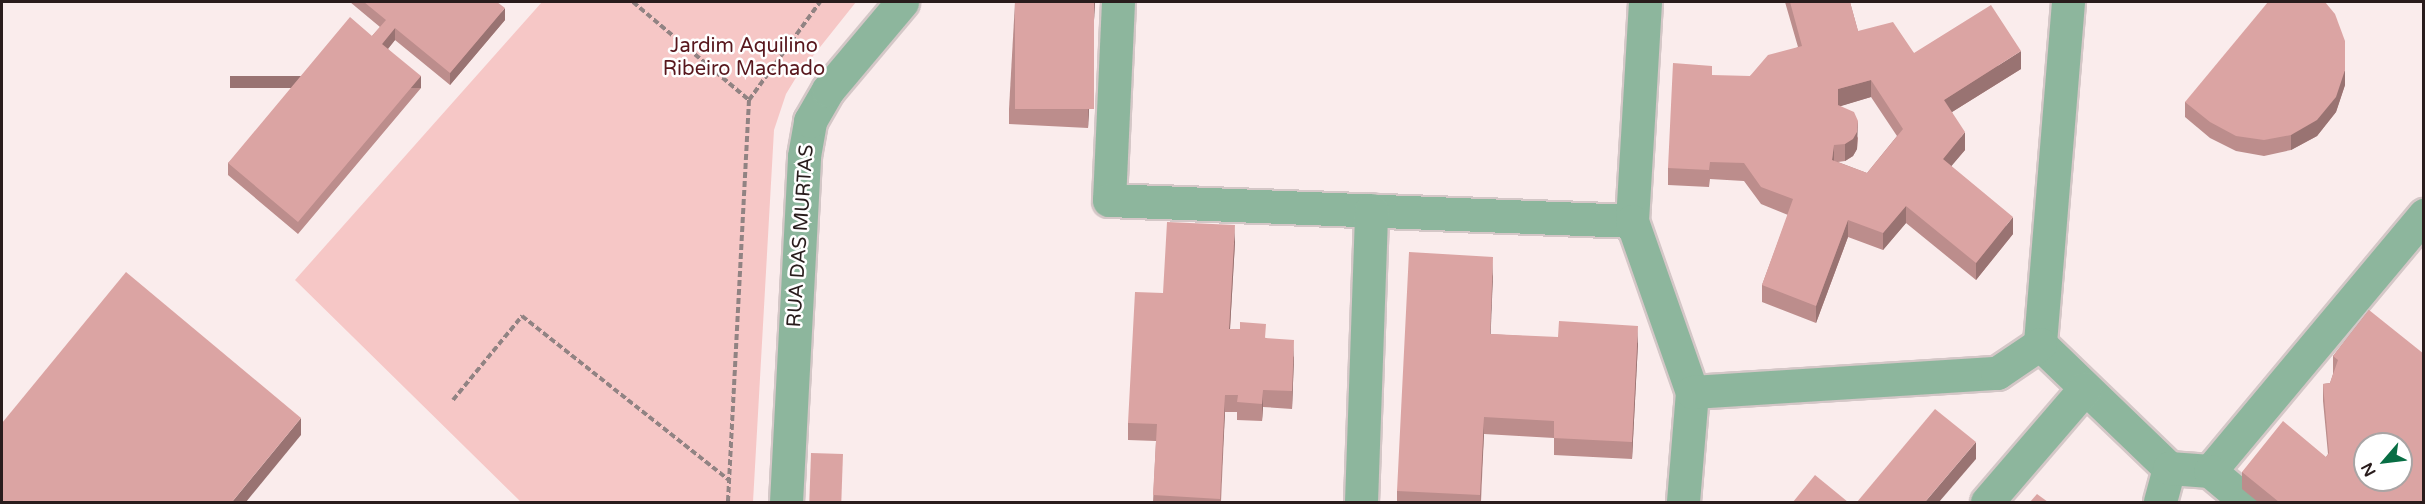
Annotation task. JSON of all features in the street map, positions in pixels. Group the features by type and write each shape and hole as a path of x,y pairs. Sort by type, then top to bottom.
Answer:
{"street":[{"name":"RUA DAS MURTAS","path":"786,502 804,156 810,121 828,90 902,2"},
{"path":"1118,2 1109,200 1632,220"},
{"path":"1646,2 1632,220 1692,392 1683,502"},
{"path":"2040,344 2068,2"},
{"path":"1361,502 1371,210"},
{"path":"2210,471 2417,237"},
{"path":"1692,392 1997,373 2040,344"},
{"path":"2040,344 2169,468 2210,471 2247,502"},
{"path":"1987,502 2085,388"},
{"path":"2160,502 2169,468"}],"path":[{"path":"633,2 749,100"},
{"path":"728,502 749,100 820,2"},
{"path":"453,400 522,316 729,481"}],"green space":[{"name":"Jardim Aquilino Ribeiro Machado","path":"542,2 856,2 797,76 786,94 774,130 753,502 521,502 295,280"}],"building":[{"path":"364,2 497,2 505,8 450,73 395,28 382,44 421,76 298,222 228,163 350,17 372,36 386,20"},
{"path":"1015,2 1094,2 1094,109 1015,109"},
{"path":"1790,2 1850,2 1858,31 1893,22 1914,53 1991,5 2021,51 1944,100 1965,132 1943,159 2013,217 1976,263 1906,206 1883,233 1848,220 1816,306 1762,285 1793,199 1761,187 1744,163 1710,162 1709,170 1668,168 1673,63 1712,66 1712,75 1750,76 1768,55 1802,46","holes":["1871,80 1903,129 1867,173 1832,160 1834,145 1845,144 1853,139 1857,132 1858,121 1854,112 1838,105 1838,89"]},
{"path":"2268,2 2325,2 2335,14 2345,41 2345,70 2336,97 2317,120 2291,135 2264,140 2236,136 2210,122 2185,102"},
{"path":"1167,222 1235,225 1229,329 1240,329 1240,322 1266,324 1265,338 1294,340 1292,391 1263,390 1262,404 1237,402 1238,395 1225,395 1220,499 1153,495 1157,424 1128,423 1135,292 1163,293"},
{"path":"1409,252 1493,257 1490,334 1558,337 1559,321 1638,326 1632,442 1554,438 1554,421 1484,417 1480,495 1397,491"},
{"path":"126,272 301,418 232,502 2,502 2,423"},
{"path":"2369,310 2424,354 2424,502 2279,502 2242,472 2283,421 2326,457 2329,453 2323,384 2330,383 2338,360 2333,356"},
{"path":"1935,409 1976,442 1925,502 1857,502"},
{"path":"811,453 843,454 841,502 809,502"},
{"path":"1815,475 1848,502 1793,502"},
{"path":"2037,494 2048,502 2030,502"}]}
